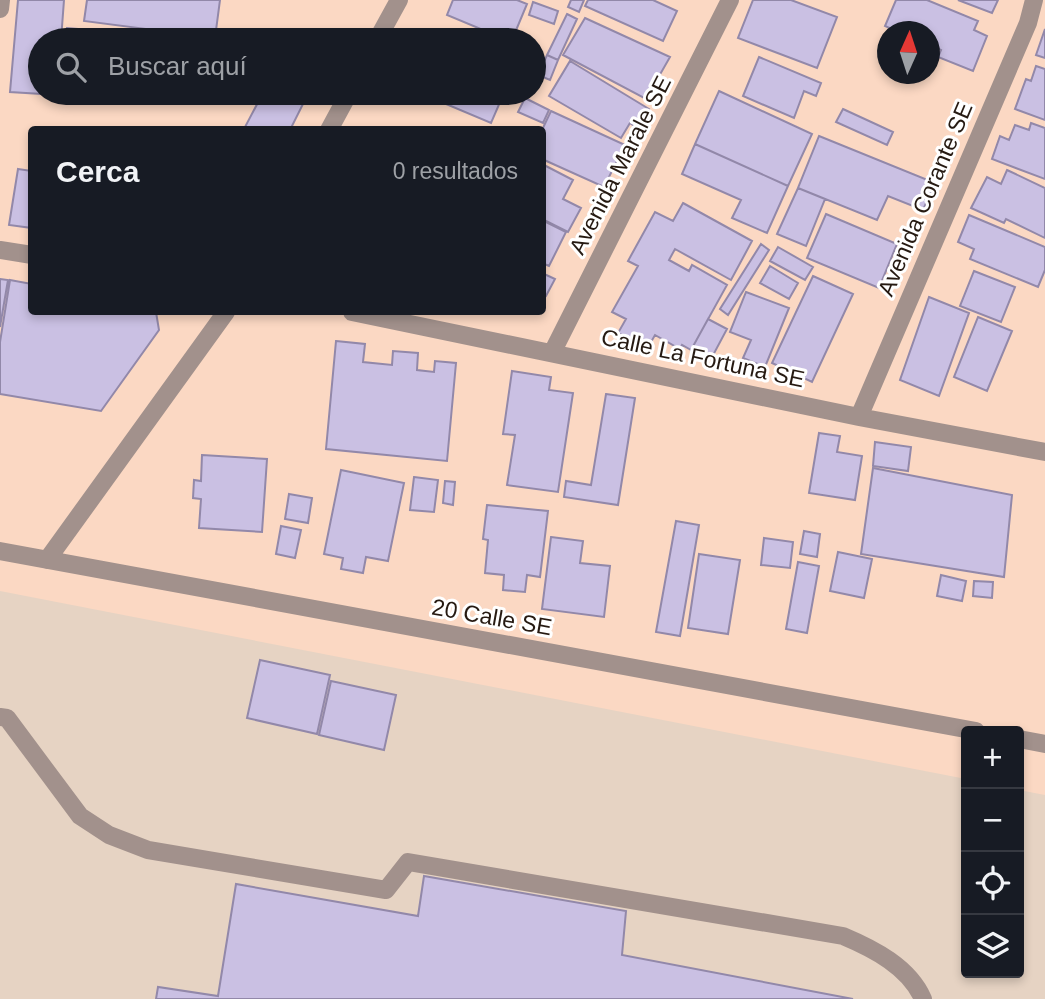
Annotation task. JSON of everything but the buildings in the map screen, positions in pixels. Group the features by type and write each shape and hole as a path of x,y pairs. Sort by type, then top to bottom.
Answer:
{"street":[{"path":"0,9 1,0"},
{"path":"384,28 399,0"},
{"name":"Avenida Marale SE","path":"553,351 730,0"},
{"name":"Avenida Corante SE","path":"859,417 1028,23 1034,0"},
{"path":"331,126 343,105"},
{"path":"0,250 28,255"},
{"path":"47,560 224,315"},
{"name":"Calle La Fortuna SE","path":"367,315 553,351 859,417 1045,452"},
{"name":"20 Calle SE","path":"0,551 961,728"},
{"path":"0,717 7,718 80,816 109,835 148,850 386,890 408,862 843,936 877,950 917,985 923,999"},
{"path":"1024,740 1044,742"}],"shaded area":[{"path":"0,591 961,778 961,978 1024,978 1024,791 1045,795 1045,999 0,999"}]}
